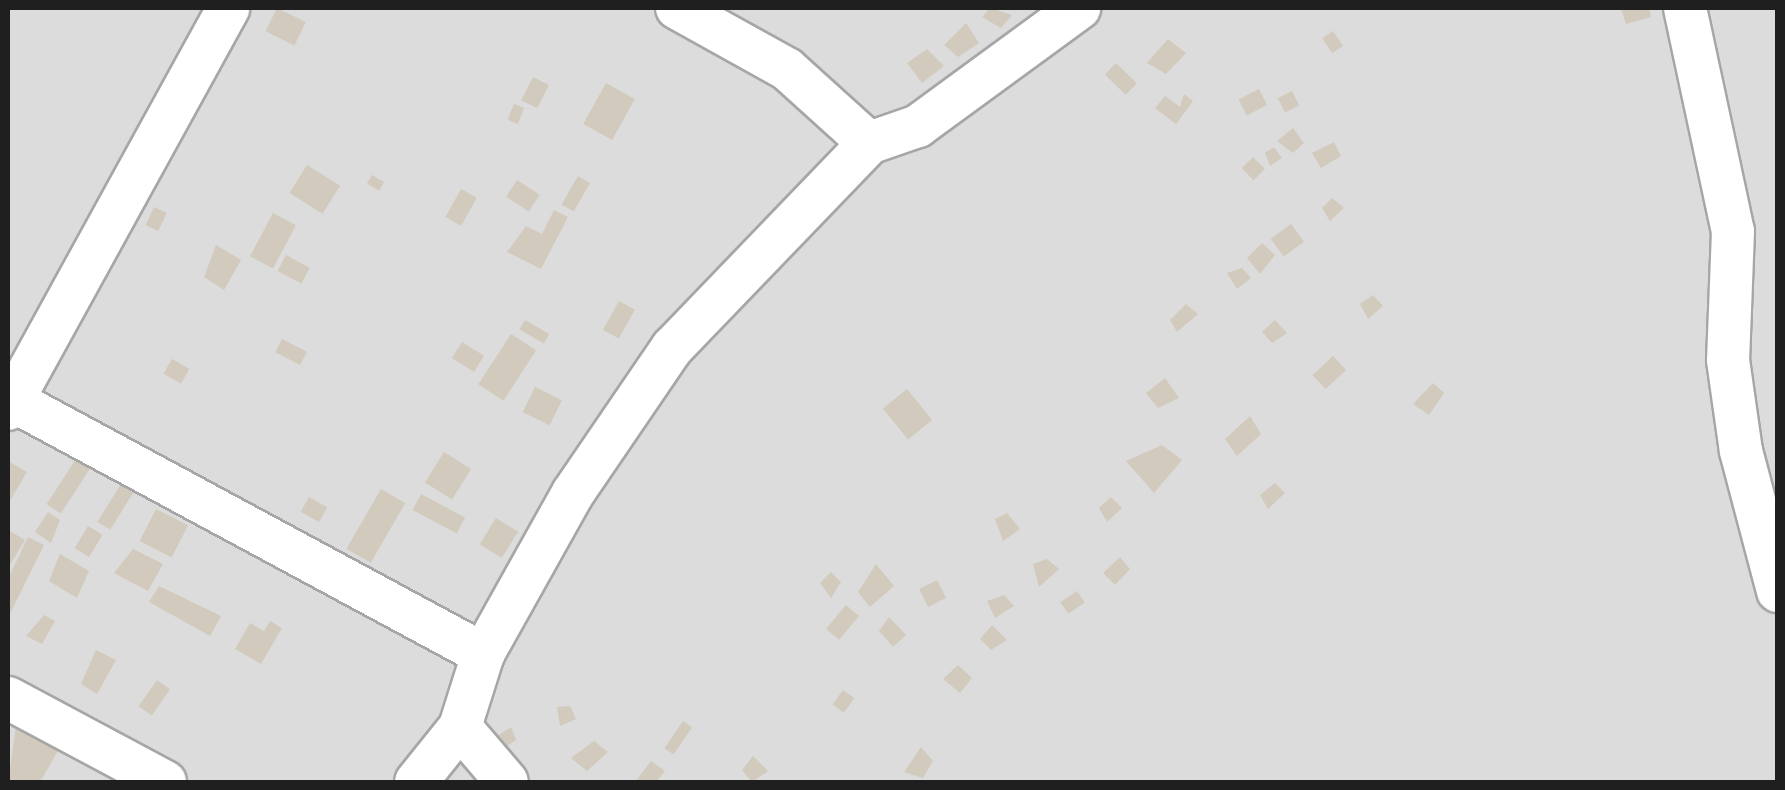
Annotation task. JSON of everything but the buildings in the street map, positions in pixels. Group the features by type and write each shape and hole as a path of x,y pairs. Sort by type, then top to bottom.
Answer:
{"street":[{"path":"228,8 9,402 483,654"},
{"path":"678,8 787,69 868,143"},
{"path":"416,782 460,727 483,654 572,494 672,348 868,143 918,126 1079,8"},
{"path":"1685,8 1732,232 1728,360 1741,451 1778,591"},
{"path":"8,698 165,782"},
{"path":"460,727 507,782"}],"shaded area":[{"path":"8,8 1777,8 1777,782 8,782"}]}
